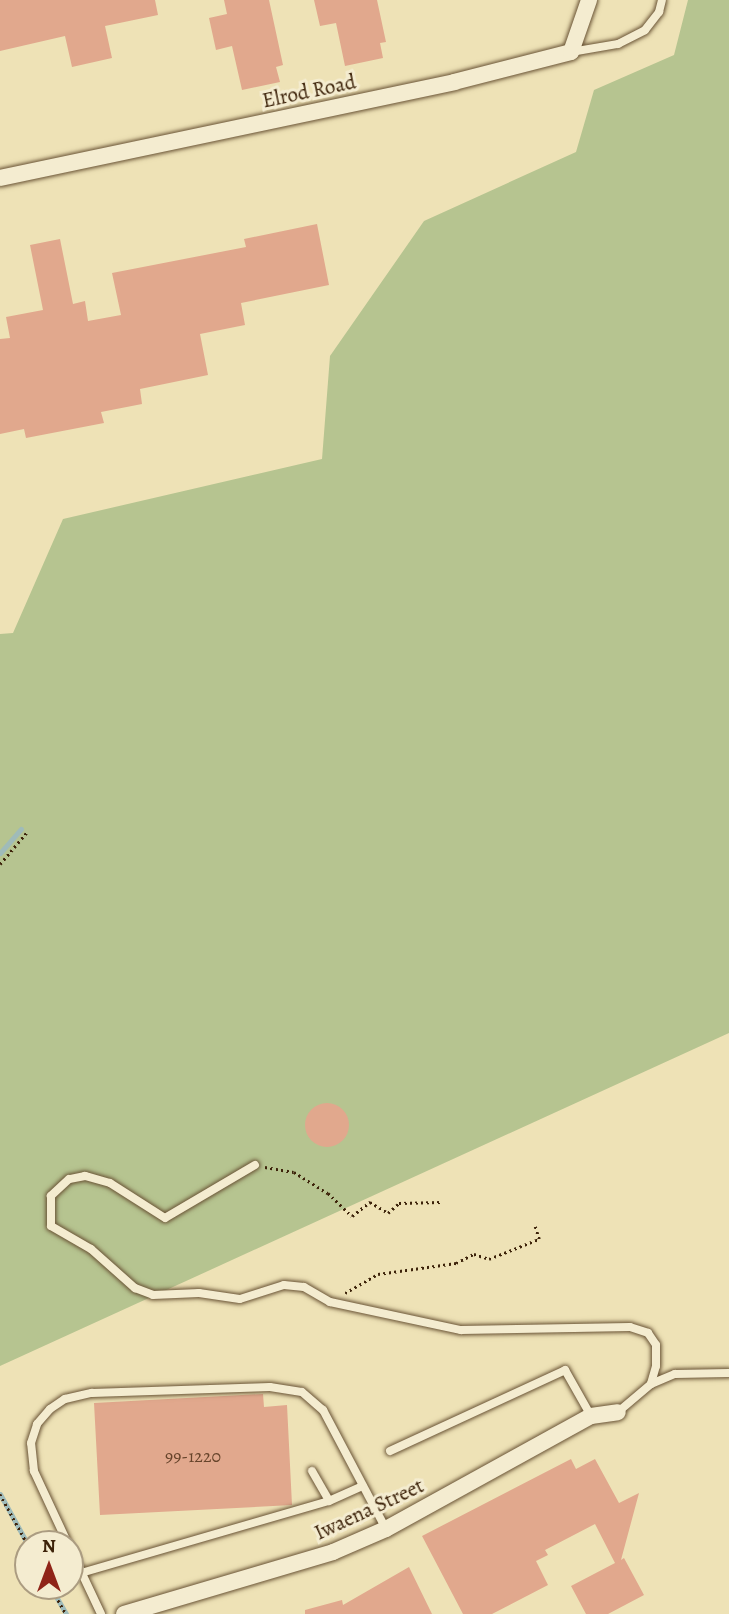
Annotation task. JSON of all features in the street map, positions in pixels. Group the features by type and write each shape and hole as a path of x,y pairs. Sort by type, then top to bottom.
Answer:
{"street":[{"path":"571,52 589,0"},
{"name":"Elrod Road","path":"0,178 454,82 571,52"},
{"name":"Iwaena Street","path":"124,1614 333,1552 386,1530 591,1416 618,1412"}],"lane":[{"path":"571,52 618,44 645,30 659,12 662,0"},
{"path":"255,1165 165,1218 154,1214 136,1195 110,1183 85,1176 69,1179 51,1196 51,1226 91,1249 135,1288 153,1295 199,1293 240,1299 284,1285 304,1287 330,1302 461,1331 630,1327 648,1333 656,1345 651,1384"},
{"path":"390,1451 565,1370 591,1416"},
{"path":"618,1412 651,1384 675,1374 729,1373"},
{"path":"62,1530 34,1471 31,1443 37,1424 50,1409 92,1393 270,1387 302,1392 323,1410 386,1530"},
{"path":"312,1471 329,1501"},
{"path":"84,1572 329,1501 363,1486"},
{"path":"84,1579 101,1614"}],"path":[{"path":"0,863 27,832"},
{"path":"255,1165 294,1172 328,1193 352,1216 370,1202 388,1213 399,1203 441,1202"},
{"path":"330,1302 378,1274 456,1263 474,1254 489,1259 539,1239 535,1227"},
{"path":"0,1494 20,1530"}],"green space":[{"path":"688,0 729,0 729,1033 0,1366 0,634 13,633 63,519 322,459 330,356 424,221 576,152 594,90 674,55"}],"building":[{"path":"0,0 155,0 158,15 105,26 112,58 72,67 65,36 0,51"},
{"path":"224,0 269,0 283,65 276,67 280,82 242,90 232,46 216,50 209,18 227,14"},
{"path":"314,0 377,0 386,42 380,43 383,58 345,66 336,23 320,26"},
{"path":"317,224 329,285 241,303 245,325 200,334 208,375 140,389 142,404 101,412 104,423 26,438 24,429 0,434 0,339 10,338 6,317 43,310 30,245 60,239 73,304 85,301 88,321 121,315 112,273 246,247 244,239"},
{"path":"327,1103 343,1109 349,1125 343,1141 327,1147 311,1141 305,1125 311,1109"},
{"path":"263,1394 264,1407 287,1405 292,1505 100,1515 94,1403"},
{"path":"571,1459 576,1469 595,1459 619,1503 639,1493 621,1560 624,1558 644,1595 608,1614 586,1614 571,1586 615,1563 595,1524 545,1550 548,1555 536,1561 548,1585 492,1614 463,1614 422,1536"},
{"path":"409,1567 432,1614 305,1614 305,1610 342,1600 343,1605"}],"waterway":[{"path":"0,853 21,829"},
{"path":"0,1494 20,1530"},
{"path":"58,1600 66,1614"}]}
